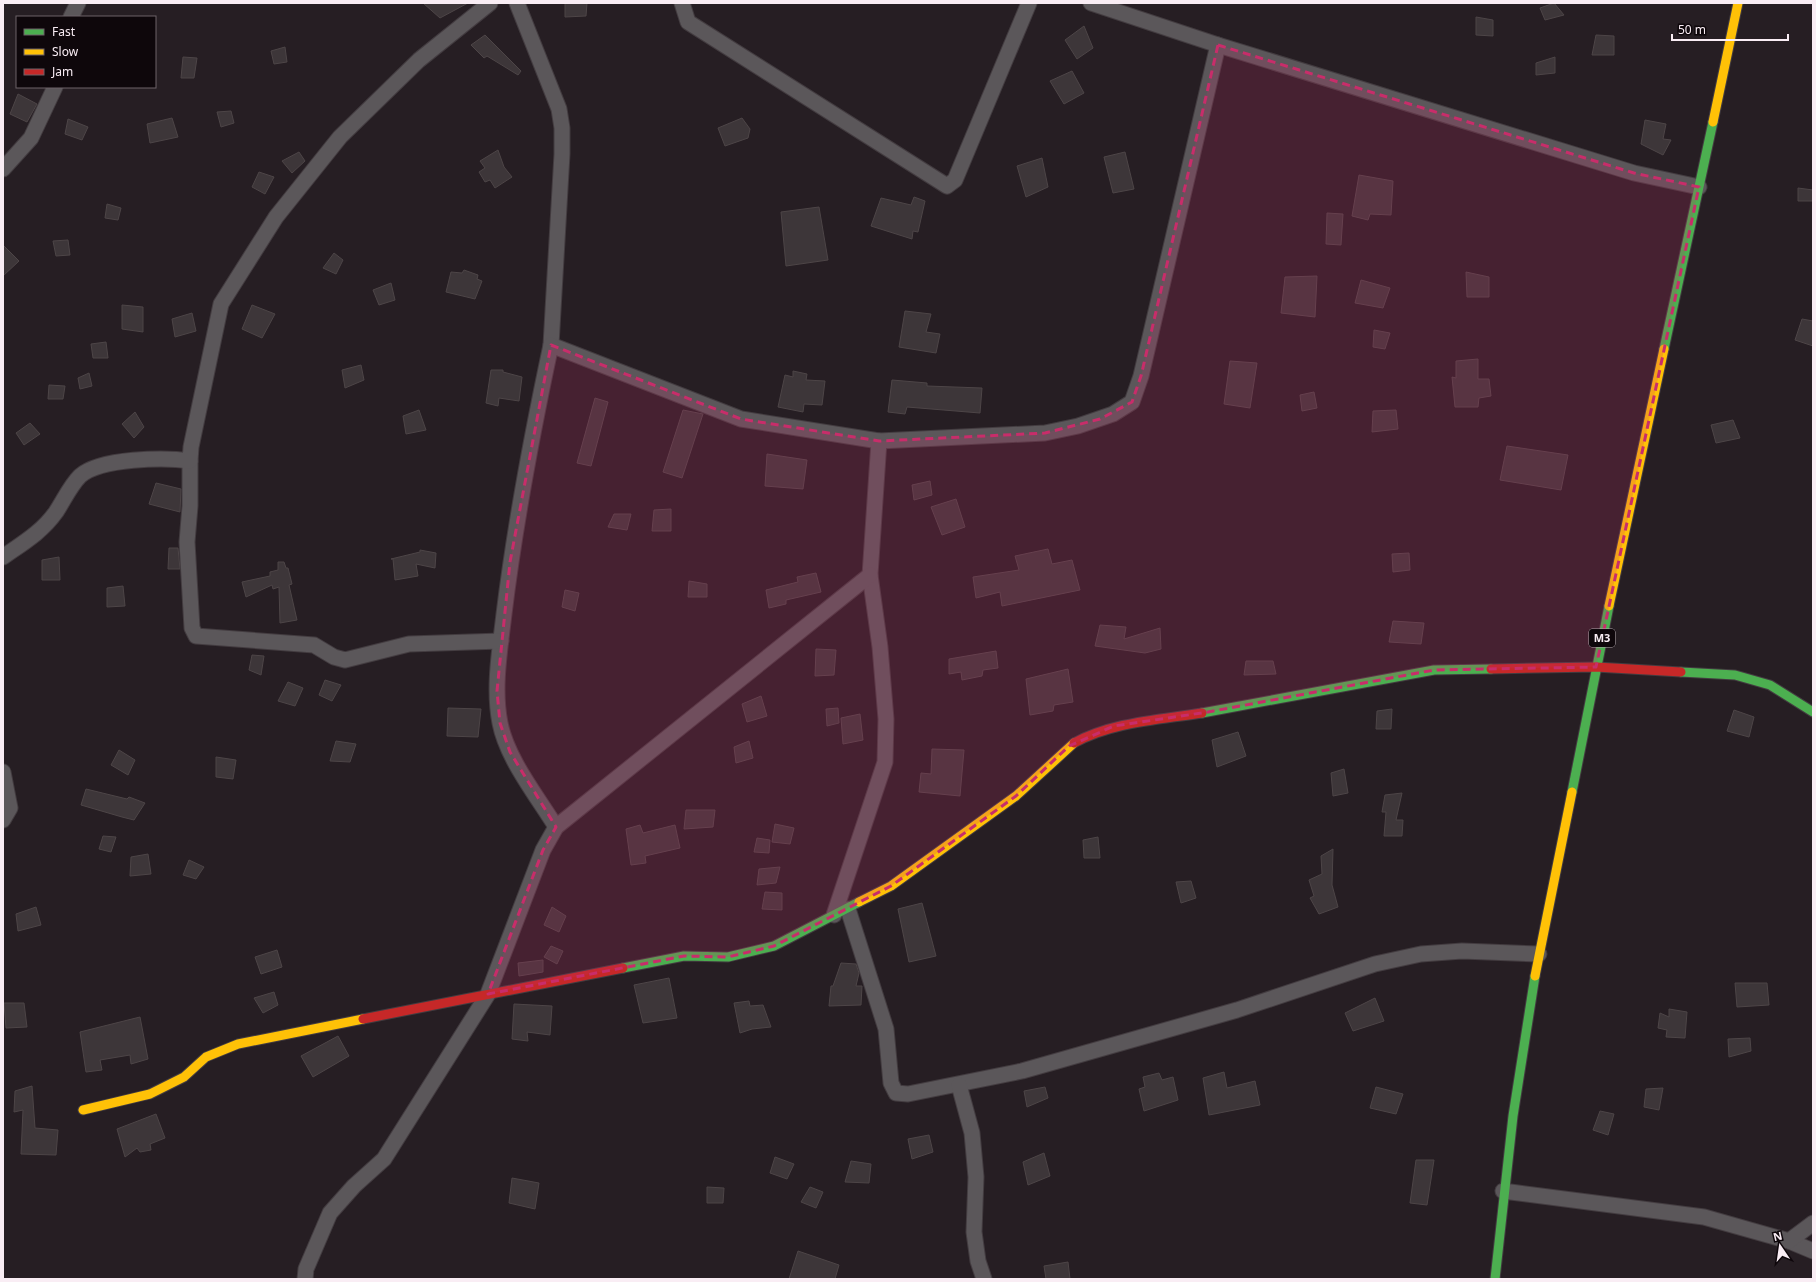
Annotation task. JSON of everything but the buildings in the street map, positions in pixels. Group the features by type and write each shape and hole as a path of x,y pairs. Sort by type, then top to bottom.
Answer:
{"street":[{"path":"72,16 78,3"},
{"path":"490,3 419,60 340,137 276,217 221,304 191,447 190,506 187,542 192,628 196,636 314,645 334,657 345,660 409,644 501,641"},
{"path":"517,3 559,109 562,128 562,154 551,345 528,455 510,562 497,691 500,723 510,752 556,826"},
{"path":"682,3 688,22 947,186 955,180 1029,3"},
{"path":"1091,3 1218,46 1634,173 1699,187"},
{"name":"M3","path":"1495,1279 1503,1191 1539,954 1580,761 1596,667 1667,328 1738,3"},
{"path":"551,345 741,419 879,441 1045,433 1078,426 1113,414 1132,402 1142,376 1218,46"},
{"path":"3,169 31,138 55,88"},
{"path":"879,441 870,575 880,647 886,719 884,762 841,912 886,1029 891,1083 896,1093 908,1094 1022,1072 1237,1010 1375,964 1420,954 1462,951 1539,954"},
{"path":"3,557 39,533 56,512 80,476 91,468 127,461 190,461"},
{"path":"305,1279 306,1269 330,1213 354,1186 384,1159 488,994 543,850 556,826 870,575"},
{"path":"83,1110 150,1094 184,1077 206,1057 238,1044 684,956 728,957 774,946 891,886 1016,796 1069,746 1089,735 1114,726 1208,712 1434,670 1596,667 1735,675 1770,685 1813,712"},
{"path":"3,772 10,808 3,820"},
{"path":"959,1085 972,1133 976,1177 974,1232 978,1262 984,1279"},
{"path":"1503,1191 1704,1217 1789,1241 1813,1251"},
{"path":"1789,1241 1813,1223"}],"highlighted area":[{"path":"1218,45 1634,173 1699,187 1596,667 1434,670 1208,712 1114,726 1069,746 1016,796 891,886 774,946 728,957 684,956 488,994 543,850 556,827 510,752 500,723 497,691 510,562 551,345 741,419 879,441 1045,433 1100,419 1132,402 1141,376"}],"traffic: fast":[{"path":"1664,349 1713,122"},
{"path":"1572,792 1609,606"},
{"path":"1202,713 1434,670 1491,669"},
{"path":"1681,672 1735,675 1770,685 1813,712"},
{"path":"623,968 684,956 728,957 774,946 859,902"},
{"path":"1495,1279 1513,1116 1535,976"}],"traffic: slow":[{"path":"1713,122 1738,3"},
{"path":"1609,606 1664,349"},
{"path":"859,902 891,886 1016,796 1074,743"},
{"path":"1535,976 1572,792"},
{"path":"83,1110 150,1094 184,1077 206,1057 238,1044 363,1019"}],"traffic: jam":[{"path":"1491,669 1596,667 1681,672"},
{"path":"1074,743 1104,730 1120,726 1202,713"},
{"path":"363,1019 623,968"}]}
